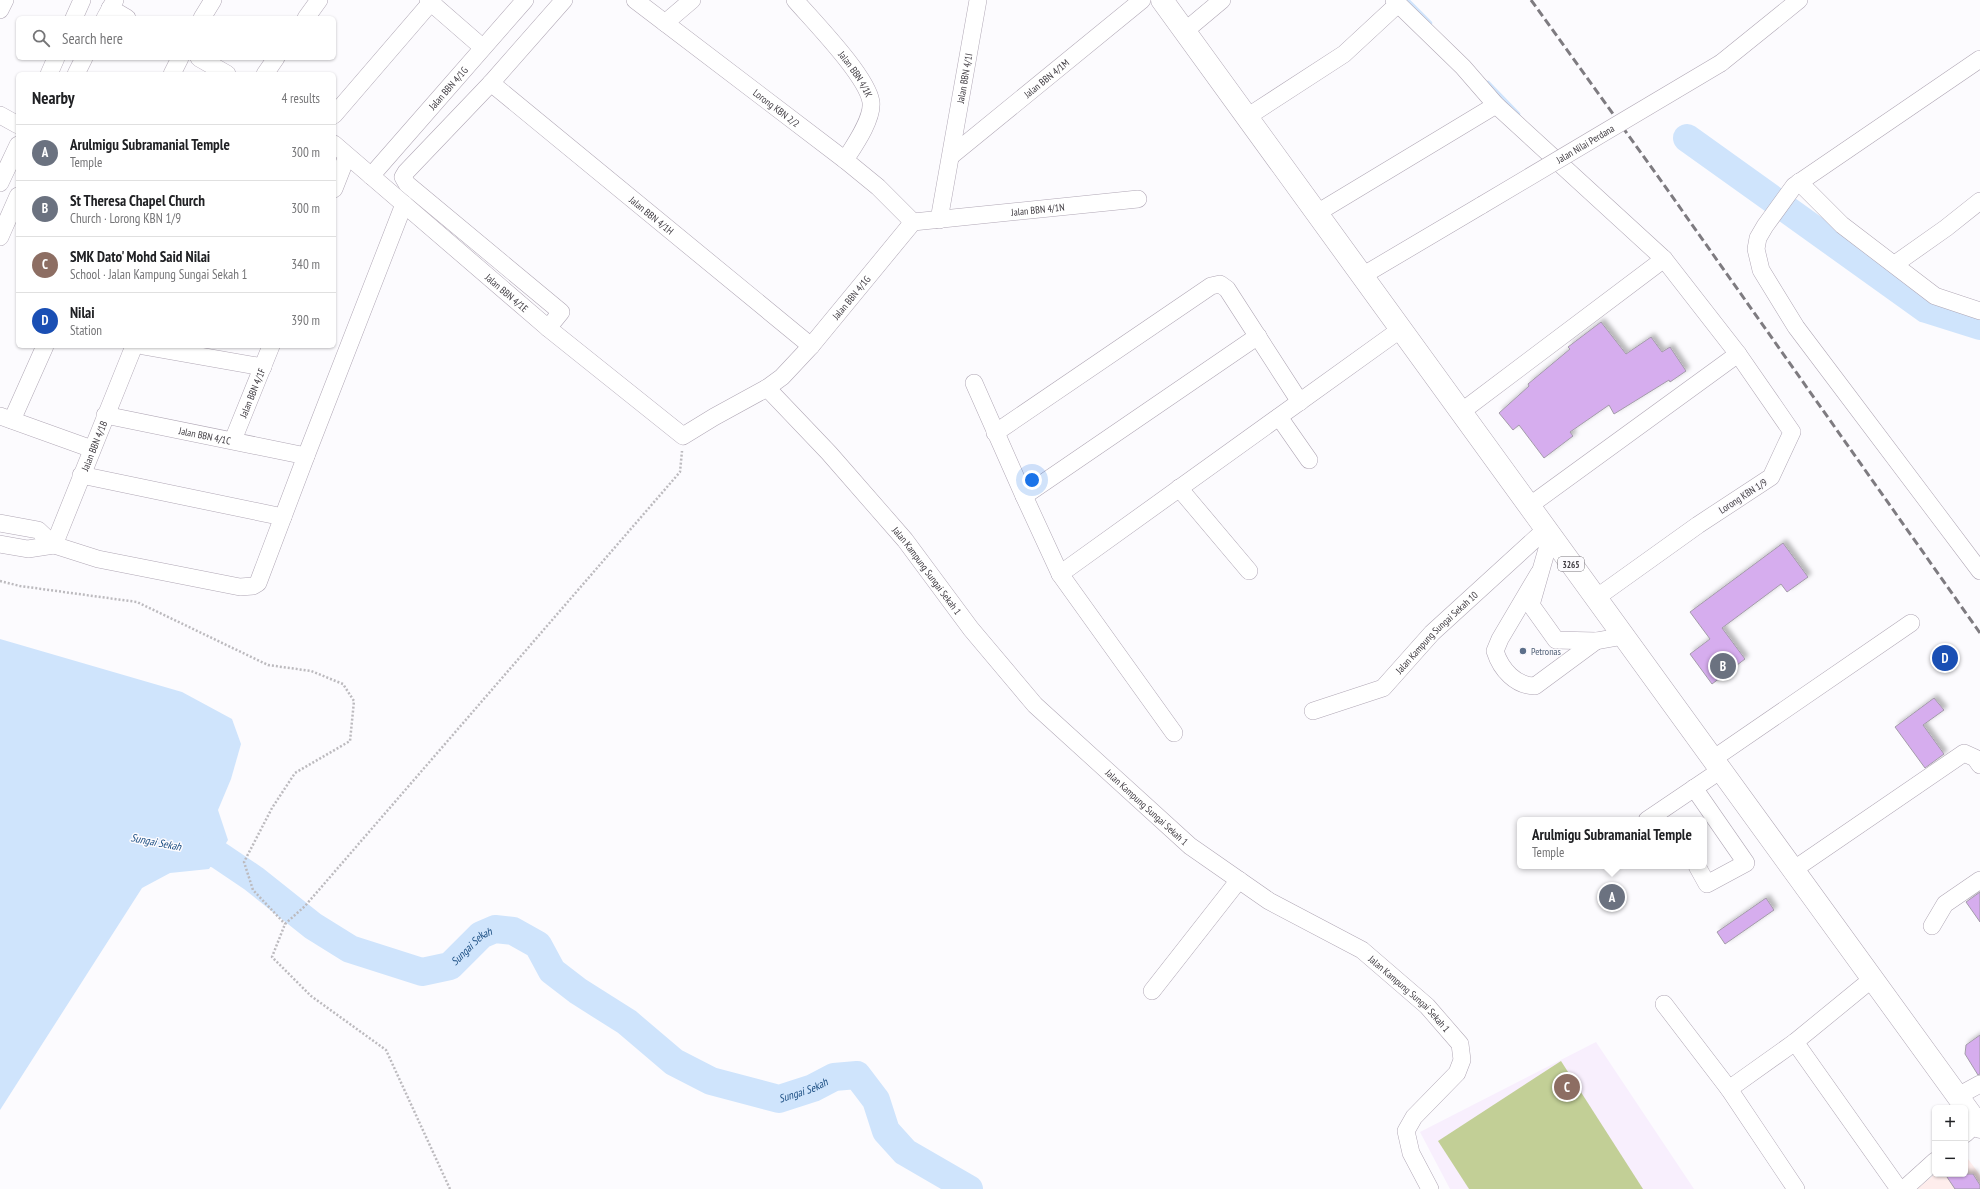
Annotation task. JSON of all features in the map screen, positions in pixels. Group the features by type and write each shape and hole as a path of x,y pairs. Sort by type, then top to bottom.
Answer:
{"main road":[{"name":"3265","path":"1162,0 1958,1096 1974,1128"}],"street":[{"path":"0,10 5,0"},
{"path":"75,16 82,0"},
{"path":"203,16 213,0"},
{"path":"307,16 319,0"},
{"name":"Jalan BBN 4/1G","path":"371,176 524,0"},
{"path":"548,328 561,312 407,184 403,177 406,172 491,84 564,0"},
{"name":"Lorong KBN 2/2","path":"635,0 845,160 878,187 913,222"},
{"path":"665,23 692,0"},
{"name":"Jalan BBN 4/1K","path":"795,0 859,75 871,102 867,123 845,160"},
{"name":"Jalan BBN 4/1I","path":"939,220 978,0"},
{"name":"Jalan BBN 4/1M","path":"951,156 1142,0"},
{"path":"1185,31 1222,0"},
{"name":"Jalan Nilai Perdana","path":"1362,276 1721,63 1799,0"},
{"path":"336,113 431,1 482,47"},
{"path":"1247,117 1344,54 1396,2 1463,67 1496,105 1664,259 1738,354 1529,506"},
{"path":"110,9 123,16"},
{"path":"1980,59 1796,184 1765,226 1758,238 1756,249 1762,270 1796,327 1980,571"},
{"path":"50,72 55,60"},
{"path":"77,72 83,60"},
{"path":"173,72 179,60"},
{"path":"202,60 224,72"},
{"path":"266,72 275,60"},
{"name":"Jalan BBN 4/1H","path":"491,84 811,346"},
{"path":"1317,213 1496,105"},
{"path":"0,116 16,124"},
{"name":"Jalan BBN 4/1E","path":"336,146 548,328 683,436"},
{"path":"0,184 16,149"},
{"path":"336,184 347,156"},
{"path":"1796,184 1842,225 1935,296 1980,311"},
{"name":"Jalan BBN 4/1N","path":"939,220 1138,199"},
{"path":"0,237 16,201"},
{"path":"1895,264 1946,228 1980,201"},
{"path":"0,544 28,549 54,545 120,564 240,587 253,586 258,583 262,578 306,456 404,204"},
{"path":"913,222 939,220"},
{"name":"Jalan BBN 4/1G","path":"683,436 767,388 782,377 811,346 913,222"},
{"path":"1461,412 1664,259"},
{"path":"995,433 1211,286 1220,284 1228,288 1300,402"},
{"path":"1060,574 1401,329"},
{"path":"1024,496 1258,336"},
{"path":"44,348 6,418 92,449"},
{"name":"Jalan BBN 4/1B","path":"54,545 133,348"},
{"path":"154,348 263,367"},
{"name":"Jalan BBN 4/1F","path":"233,440 270,348"},
{"name":"Lorong KBN 1/9","path":"1596,598 1698,525 1771,477 1792,432 1738,354"},
{"path":"974,383 995,433 1060,574 1174,733"},
{"name":"Jalan Kampung Sungai Sekah 1","path":"767,388 829,454 905,540 971,629 1035,705 1190,846 1269,901 1362,950 1427,1006 1460,1044 1462,1060 1457,1073 1414,1117 1406,1131 1411,1153 1430,1189"},
{"name":"Jalan BBN 4/1C","path":"105,415 306,456"},
{"path":"1279,417 1309,460"},
{"path":"81,475 283,517"},
{"path":"1179,488 1249,571"},
{"path":"0,523 38,530 54,545"},
{"path":"1549,532 1531,605 1556,640 1596,642 1624,636"},
{"name":"Jalan Kampung Sungai Sekah 10","path":"1313,711 1383,688 1432,633 1549,532"},
{"path":"1539,573 1500,639 1495,652 1510,676 1520,684 1535,686 1596,642"},
{"path":"1666,815 1717,764 1911,623"},
{"path":"1794,870 1964,753 1975,758 1980,765"},
{"path":"1694,788 1746,863 1707,884 1699,869"},
{"path":"1152,991 1239,880"},
{"path":"1932,926 1945,904 1980,880"},
{"path":"1729,1089 1795,1042 1872,979"},
{"path":"1664,1004 1729,1089 1796,1189"},
{"path":"1795,1042 1899,1189"},
{"path":"1958,1096 1980,1084"},
{"path":"1904,1189 1932,1164"}],"path":[{"path":"450,1189 386,1050 311,996 272,957 286,924 305,906 680,472 683,436"},
{"path":"0,581 20,586 137,602 268,665 311,671 343,684 354,701 350,741 296,773 272,808 244,862 253,890 286,924"}],"shaded area":[{"path":"1596,1042 1694,1189 1450,1189 1420,1132"},
{"path":"1968,1159 1980,1175 1980,1189 1917,1189 1932,1176 1968,1177"}],"green space":[{"path":"1561,1061 1643,1189 1469,1189 1438,1141"}],"water":[{"path":"0,639 182,692 232,719 241,744 231,779 218,810 228,840 209,869 170,873 142,888 0,1110"}],"building":[{"path":"1601,322 1626,354 1651,337 1662,352 1670,347 1686,371 1670,382 1669,380 1614,414 1609,405 1570,432 1573,436 1544,458 1519,425 1513,430 1499,413 1529,386 1528,384 1570,349 1568,347"},
{"path":"1783,543 1808,577 1787,592 1781,584 1722,628 1745,659 1712,684 1690,654 1710,639 1690,612"},
{"path":"1934,698 1944,710 1923,725 1944,754 1925,768 1895,727"},
{"path":"1980,892 1980,922 1966,902"},
{"path":"1766,898 1774,910 1725,944 1717,932"},
{"path":"1980,1035 1980,1074 1978,1075 1965,1054 1966,1045"},
{"path":"1968,1174 1973,1174 1980,1185 1980,1189 1955,1189 1947,1177 1968,1177"}],"waterway":[{"path":"1407,0 1430,23"},
{"path":"1488,83 1518,114"},
{"path":"1687,138 1926,309 1980,326"},
{"name":"Sungai Sekah","path":"182,847 217,854 254,879 313,926 350,949 422,972 450,966 481,935 495,929 513,931 538,945 552,971 578,991 627,1022 674,1062 711,1081 779,1099 813,1088 834,1077 857,1075 876,1100 886,1131 905,1152 969,1189"}],"railway":[{"path":"1531,0 1657,175 1980,633"}],"place":[{"name":"Petronas","path":"1523,651"},
{"name":"Nilai","path":"1945,658"},
{"name":"St Theresa Chapel Church","path":"1723,666"},
{"name":"Arulmigu Subramanial Temple","path":"1612,897"},
{"name":"SMK Dato' Mohd Said Nilai","path":"1567,1087"}]}
